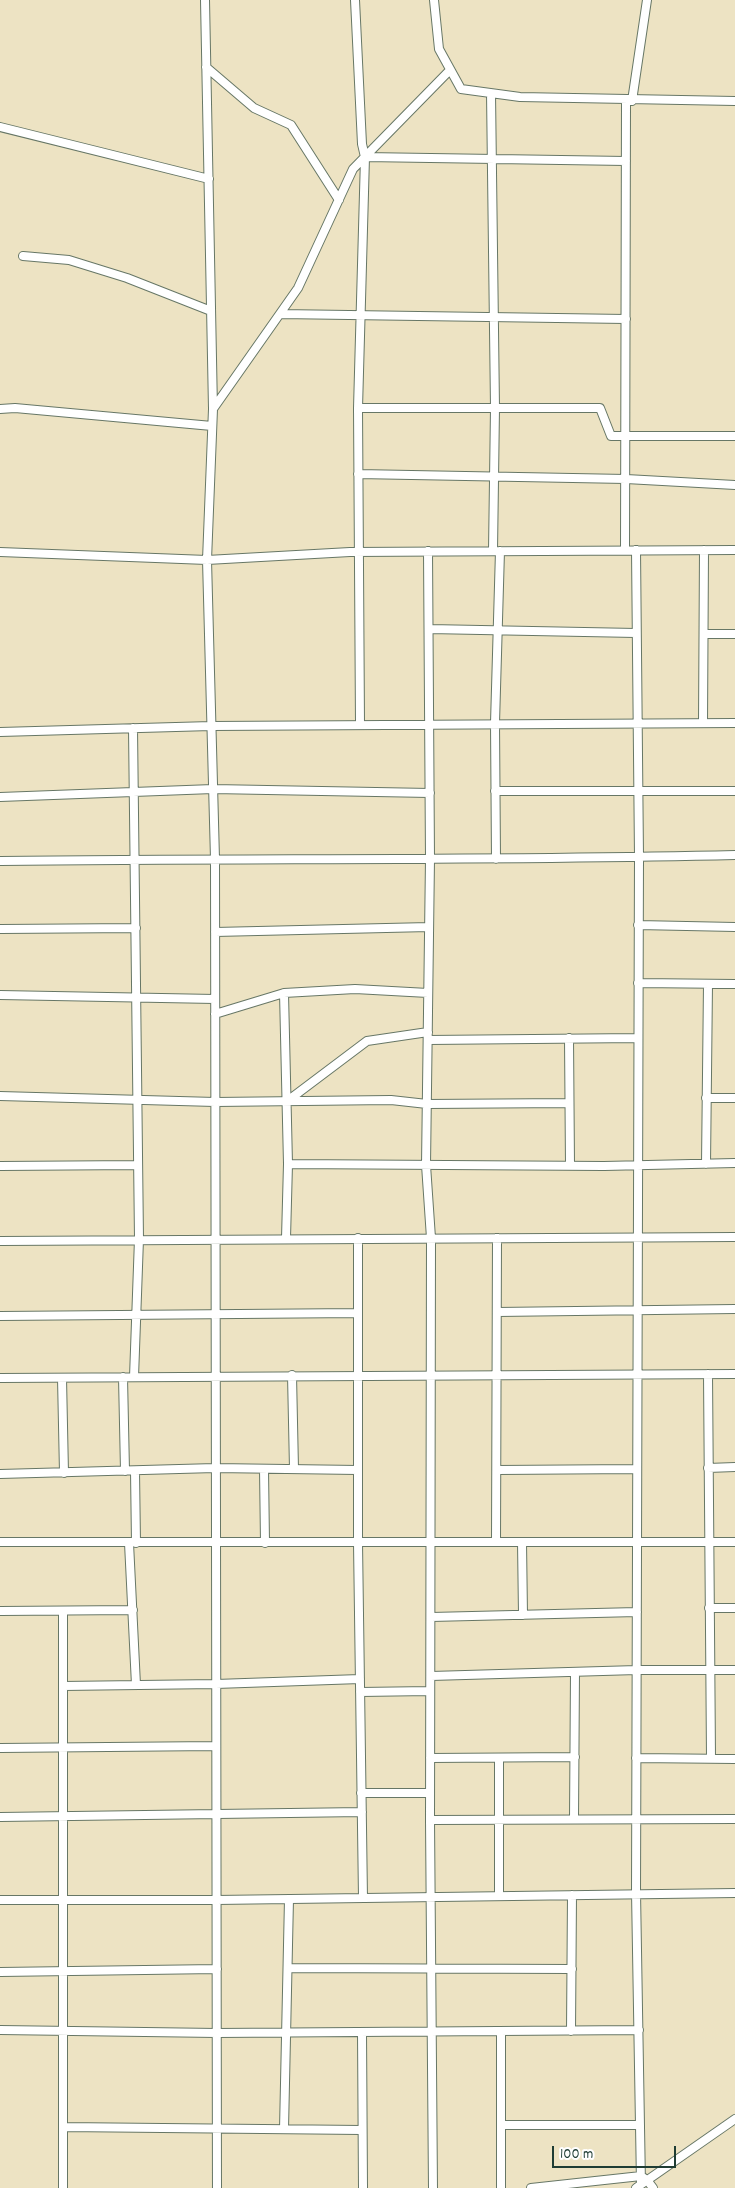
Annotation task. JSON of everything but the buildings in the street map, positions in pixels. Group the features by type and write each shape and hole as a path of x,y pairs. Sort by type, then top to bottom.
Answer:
{"street":[{"path":"205,0 213,409 207,560 215,859 218,2188"},
{"path":"355,0 362,144 365,157 358,408 360,724"},
{"path":"434,0 439,50 461,89 520,97 629,101 735,101"},
{"path":"625,550 626,161 629,101 646,0"},
{"path":"206,67 254,108 291,125 339,200"},
{"path":"213,409 298,288 353,170 450,70"},
{"path":"491,93 495,408 494,477 498,630 495,723 496,859"},
{"path":"0,127 209,179"},
{"path":"365,157 626,161"},
{"path":"23,256 69,260 127,278 211,312"},
{"path":"280,314 626,319"},
{"path":"0,409 14,408 212,426"},
{"path":"358,408 600,408 611,436 735,436"},
{"path":"358,474 626,479 735,485"},
{"path":"636,550 636,723 639,857 636,1895 641,2182"},
{"path":"703,723 704,550"},
{"path":"0,552 207,560 358,552 735,550"},
{"path":"428,552 430,859 426,1165 431,1238 430,1897 433,2188"},
{"path":"429,629 636,633"},
{"path":"704,634 735,634"},
{"path":"0,732 211,726 429,723 735,723"},
{"path":"133,728 139,1239 134,1377"},
{"path":"0,797 213,789 430,793"},
{"path":"495,791 735,791"},
{"path":"0,861 496,859 735,855"},
{"path":"638,925 735,927"},
{"path":"215,932 429,927"},
{"path":"0,930 136,928"},
{"path":"638,983 735,984"},
{"path":"706,1164 708,984"},
{"path":"215,1014 284,994 355,990 428,993"},
{"path":"284,994 288,1164 286,1238"},
{"path":"0,995 215,999"},
{"path":"286,1102 367,1041 428,1036 638,1038"},
{"path":"569,1038 570,1166"},
{"path":"0,1096 215,1102 391,1100 427,1104 569,1103"},
{"path":"706,1098 735,1098"},
{"path":"288,1164 570,1166 735,1163"},
{"path":"0,1166 138,1165"},
{"path":"0,1241 735,1237"},
{"path":"358,1238 358,1543 363,1898"},
{"path":"496,1542 497,1238"},
{"path":"497,1312 735,1309"},
{"path":"0,1316 358,1314"},
{"path":"708,1374 708,1542 712,1758"},
{"path":"0,1378 735,1374"},
{"path":"292,1375 294,1469"},
{"path":"123,1377 125,1471"},
{"path":"62,1378 64,1473"},
{"path":"708,1468 735,1467"},
{"path":"0,1474 215,1468 358,1470"},
{"path":"264,1469 265,1543"},
{"path":"135,1470 132,1610 136,1685"},
{"path":"496,1470 637,1470"},
{"path":"0,1542 735,1542"},
{"path":"522,1542 523,1615"},
{"path":"709,1608 735,1608"},
{"path":"0,1611 132,1610"},
{"path":"63,1611 61,1900 64,2031 63,2188"},
{"path":"431,1617 637,1612"},
{"path":"430,1676 637,1670 735,1670"},
{"path":"574,1820 575,1672"},
{"path":"63,1686 216,1684 360,1679"},
{"path":"360,1692 430,1691"},
{"path":"0,1748 216,1746"},
{"path":"430,1758 574,1757"},
{"path":"498,1758 500,1896"},
{"path":"636,1758 735,1759"},
{"path":"361,1793 430,1793"},
{"path":"0,1817 362,1812"},
{"path":"430,1820 735,1819"},
{"path":"0,1900 216,1900 735,1893"},
{"path":"571,2031 572,1895"},
{"path":"284,2129 289,1899"},
{"path":"288,1968 572,1969"},
{"path":"0,1972 217,1969"},
{"path":"0,2030 217,2033 638,2030"},
{"path":"501,2031 501,2188"},
{"path":"362,2032 363,2188"},
{"path":"641,2182 735,2118"},
{"path":"501,2125 640,2125"},
{"path":"63,2127 362,2130"},
{"path":"532,2188 641,2182 653,2188"}]}
